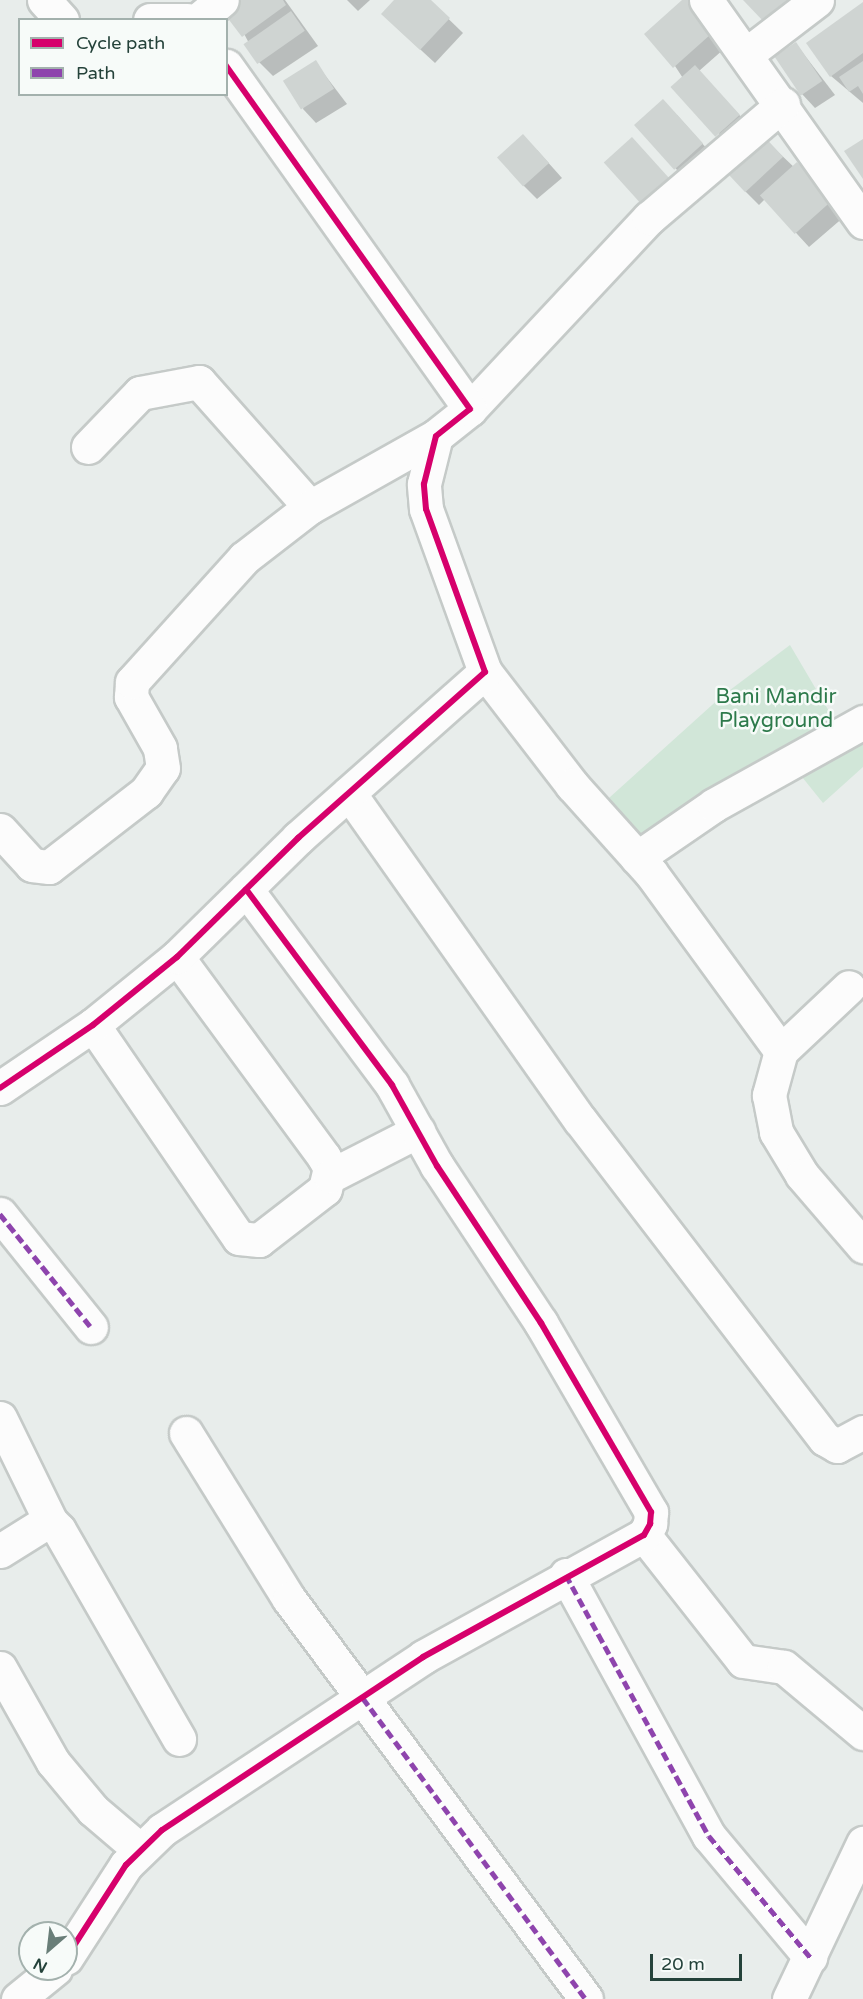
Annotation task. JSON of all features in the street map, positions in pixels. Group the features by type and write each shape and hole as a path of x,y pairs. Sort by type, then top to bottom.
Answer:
{"street":[{"path":"44,0 60,18"},
{"path":"200,18 222,0"},
{"path":"706,0 748,53 863,222"},
{"path":"748,53 817,0"},
{"path":"228,69 470,409"},
{"path":"0,830 32,865 49,867 154,784 163,768 160,748 131,698 132,682 244,558 310,507 436,436 470,409 649,218 783,104"},
{"path":"88,447 140,393 199,382 310,507"},
{"path":"436,436 426,466 426,509 485,672 572,785 637,858 781,1051"},
{"path":"0,1088 93,1025 177,957 349,793 485,672"},
{"path":"637,858 714,806 863,722"},
{"path":"349,793 580,1120 825,1438 837,1446 863,1432"},
{"path":"78,1940 140,1850 199,1803 363,1698 566,1575 644,1535 651,1512 541,1323 418,1131 392,1085 246,889"},
{"path":"93,1025 239,1238 259,1240 325,1189 330,1176 324,1157 177,957"},
{"path":"849,987 781,1051 769,1095 776,1132 802,1175 863,1246"},
{"path":"330,1176 418,1131"},
{"path":"0,1214 91,1327"},
{"path":"0,1418 51,1522 179,1739"},
{"path":"186,1433 283,1591 586,1999"},
{"path":"0,1551 51,1522"},
{"path":"644,1535 743,1660 784,1667 863,1733"},
{"path":"566,1575 709,1836 810,1957"},
{"path":"0,1668 53,1762 93,1810 140,1850"},
{"path":"789,1999 863,1843"},
{"path":"18,1999 40,1981"}],"green space":[{"name":"Bani Mandir Playground","path":"790,645 833,718 826,730 863,705 863,767 823,803 798,772 637,858 599,807 722,696"}],"building":[{"path":"231,0 283,0 286,5 242,37 220,8"},
{"path":"394,0 431,0 450,18 420,50 381,14"},
{"path":"682,0 696,0 720,26 673,68 644,34"},
{"path":"743,0 793,0 767,25"},
{"path":"863,2 863,53 830,77 806,43"},
{"path":"291,11 305,31 257,64 243,44"},
{"path":"796,42 822,81 801,96 774,57"},
{"path":"316,60 334,89 301,110 283,81"},
{"path":"863,61 863,94 858,86 849,92 839,77"},
{"path":"695,65 740,115 715,137 670,87"},
{"path":"663,99 703,144 674,170 634,125"},
{"path":"760,132 783,157 745,192 722,167"},
{"path":"523,134 549,163 523,186 497,157"},
{"path":"632,137 671,180 643,206 604,162"},
{"path":"863,139 863,179 844,151"},
{"path":"797,162 832,201 795,234 760,195"}],"marked path":[{"path":"0,1214 91,1327"},
{"path":"566,1575 709,1836 810,1957"},
{"path":"363,1698 586,1999"}],"cycle path":[{"path":"0,1088 93,1025 177,957 298,838 485,672 426,509 424,484 436,436 470,409 228,69"},
{"path":"78,1939 126,1865 162,1830 423,1657 644,1535 650,1524 651,1512 541,1323 437,1166 392,1085 246,889"}]}
